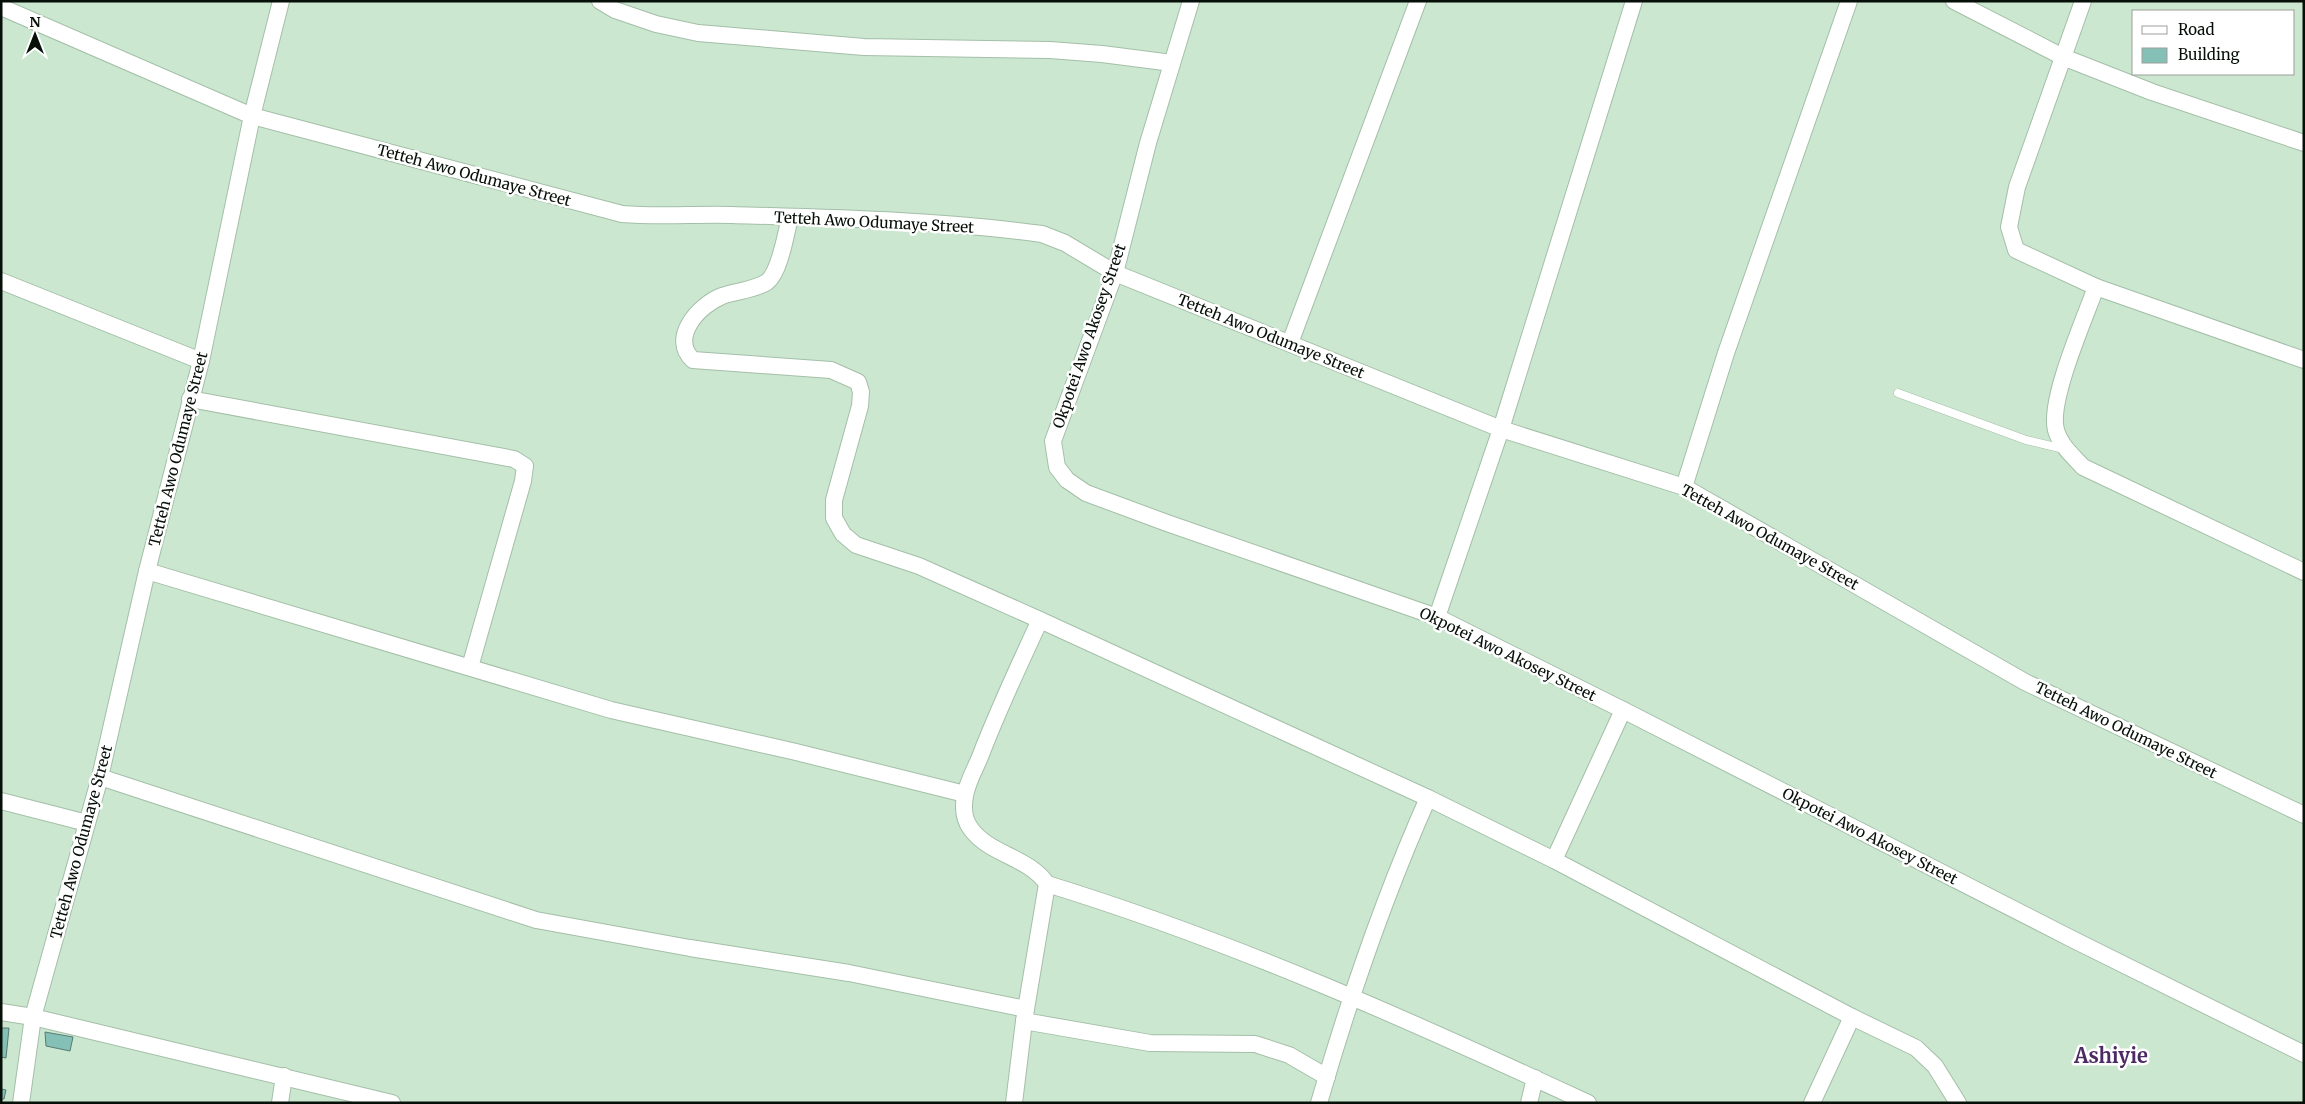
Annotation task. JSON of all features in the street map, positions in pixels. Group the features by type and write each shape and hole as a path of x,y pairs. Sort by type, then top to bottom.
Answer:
{"street":[{"path":"1,7 252,116 281,1"},
{"path":"600,1 615,10 656,24 717,35 864,47 1068,52 1172,63"},
{"name":"Okpotei Awo Akosey Street","path":"1191,1 1148,143 1114,273 1053,440 1057,467 1067,480 1086,493 1166,524 1437,617 2074,940 2304,1054"},
{"path":"1290,343 1418,1"},
{"path":"1437,617 1501,429 1634,1"},
{"path":"1684,487 1729,344 1849,1"},
{"path":"1954,1 2063,57 2152,92 2304,143"},
{"path":"2083,1 2017,187 2009,227 2016,250 2096,287 2304,360"},
{"name":"Tetteh Awo Odumaye Street","path":"21,1103 33,1017 100,777 147,570 201,361 252,116 622,214 647,216 700,214 845,218 1042,234 1066,243 1114,273 1501,429 1684,487 2025,682 2304,815"},
{"path":"790,217 775,273 766,282 720,296 693,317 685,332 685,353 693,360 712,363 831,370 858,382 862,392 860,406 834,500 834,518 843,534 856,545 919,566 1040,620 1428,798 1554,860 1852,1017 1916,1048 1935,1066 1958,1103"},
{"path":"1,281 201,361"},
{"path":"2096,287 2057,396 2054,415 2056,431 2066,449 2083,467 2304,572"},
{"path":"190,399 514,459 525,466 523,481 470,667"},
{"path":"147,570 611,710 796,752 965,794"},
{"path":"1040,620 986,740 965,794 965,817 969,827 982,842 1035,870 1047,884 1097,899 1352,996 1588,1103"},
{"path":"1554,860 1623,710"},
{"path":"100,777 536,920 690,948 849,973 1150,1043 1255,1044 1289,1055 1326,1077"},
{"path":"1319,1103 1352,996 1397,867 1428,798"},
{"path":"1,801 87,822"},
{"path":"1014,1103 1025,1015 1047,884"},
{"path":"1,1012 33,1017 392,1103"},
{"path":"1812,1103 1852,1017"},
{"path":"280,1103 284,1076"},
{"path":"1529,1103 1535,1078"}],"lane":[{"path":"1898,393 2026,440 2066,449"}],"building":[{"path":"1,1028 9,1028 6,1058 1,1057"},
{"path":"45,1032 73,1037 70,1051 46,1046"},
{"path":"1,1089 6,1090 4,1099 1,1099"}],"district":[{"name":"Ashiyie","path":"2111,1055"}]}
